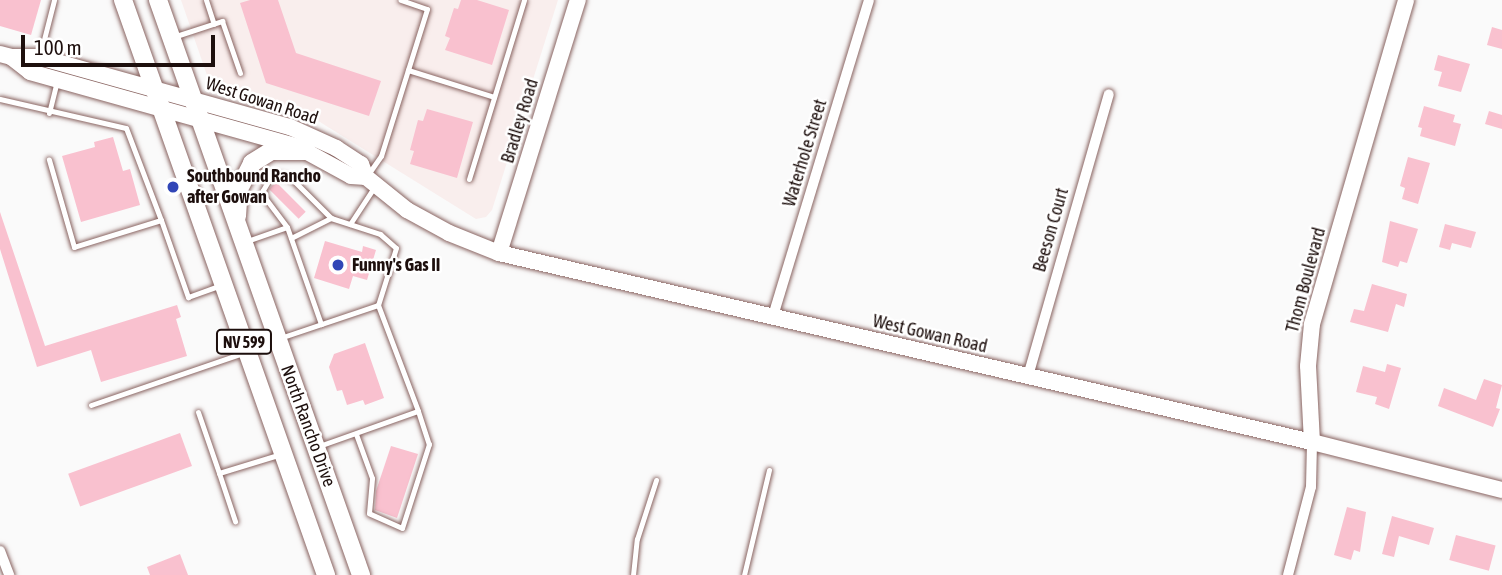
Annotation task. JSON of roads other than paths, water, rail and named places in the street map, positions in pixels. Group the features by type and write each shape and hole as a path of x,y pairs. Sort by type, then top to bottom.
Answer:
{"main road":[{"name":"North Rancho Drive","path":"123,0 326,575"},
{"name":"North Rancho Drive","path":"158,0 190,98 244,242 361,575"},
{"path":"237,223 239,189 252,163 271,151 307,151"}],"street":[{"name":"Bradley Road","path":"499,253 578,0"},
{"name":"Waterhole Street","path":"773,316 869,0"},
{"name":"Thom Boulevard","path":"1288,575 1311,487 1312,442 1308,366 1312,324 1406,0"},
{"name":"West Gowan Road","path":"6,56 39,57 190,98 311,135 361,164 371,181 407,210 449,233 499,253 1312,442 1502,490"},
{"name":"West Gowan Road","path":"6,56 30,72 307,151 351,176 371,181"},
{"name":"Beeson Court","path":"1028,376 1109,94"},
{"path":"0,551 9,575"}],"lane":[{"path":"39,57 54,0"},
{"path":"206,0 214,24"},
{"path":"401,0 427,9"},
{"path":"350,224 381,156 430,0"},
{"path":"469,179 524,0"},
{"path":"171,38 222,21 240,73"},
{"path":"408,70 494,97"},
{"path":"49,113 57,79"},
{"path":"0,99 49,113 126,128 188,297 224,285"},
{"path":"49,160 74,247 161,220"},
{"path":"321,324 287,228 265,198 263,190 270,178 280,175 292,179 331,218 380,234 396,248 378,305 429,444 402,528 369,513 372,478 356,434"},
{"path":"291,238 331,218"},
{"path":"244,242 287,228"},
{"path":"277,339 378,305"},
{"path":"91,405 247,352"},
{"path":"316,447 418,411"},
{"path":"198,412 235,521"},
{"path":"219,473 283,454"},
{"path":"744,575 769,470"},
{"path":"633,575 637,539 656,480"}],"place":[{"name":"Southbound Rancho after Gowan","path":"173,187"},
{"name":"Funny's Gas II","path":"338,265"}]}
